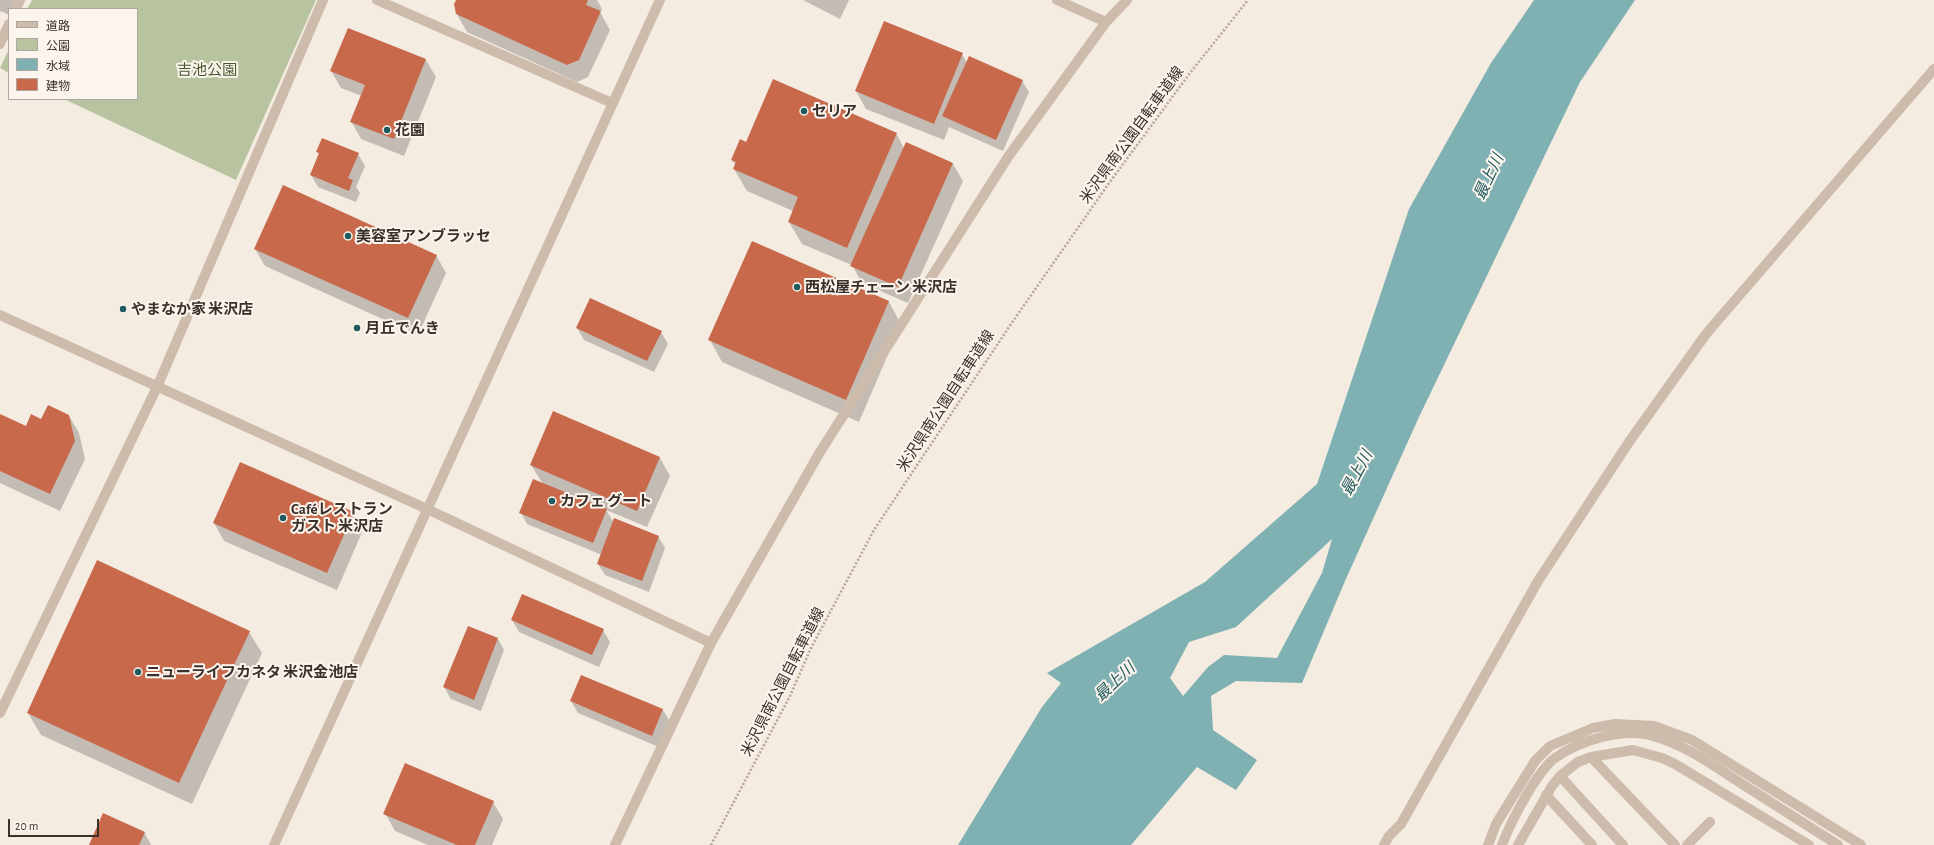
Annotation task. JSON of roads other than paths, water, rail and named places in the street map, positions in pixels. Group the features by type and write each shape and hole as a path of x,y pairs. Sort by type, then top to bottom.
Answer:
{"street":[{"path":"0,713 157,387 324,0"},
{"path":"377,0 612,103"},
{"path":"274,845 660,0"},
{"path":"1057,0 1106,22"},
{"path":"614,845 711,643 837,426 1008,157 1106,22 1127,0"},
{"path":"0,44 8,26"},
{"path":"1384,845 1389,836 1401,824 1538,581 1629,442 1706,334 1934,69"},
{"path":"0,315 427,510 711,643"},
{"path":"1488,845 1496,824 1535,760 1550,746 1574,735 1593,728 1615,724 1654,726 1692,740 1861,845"},
{"path":"1502,845 1507,830 1541,773 1555,758 1595,739 1613,734 1636,734 1653,736 1687,749 1838,845"},
{"path":"1518,845 1546,795 1560,776 1578,762 1633,750 1662,758 1675,764 1809,845"},
{"path":"1591,758 1675,845"},
{"path":"1560,776 1623,845"},
{"path":"1546,795 1592,845"},
{"path":"1687,845 1710,822"},
{"path":"1790,833 1795,845"}],"water":[{"name":"最上川","path":"1534,0 1635,0 1580,82 1419,417 1345,581 1302,683 1236,681 1211,696 1213,730 1257,760 1236,790 1197,767 1131,845 958,845 1042,707 1061,683 1047,673 1205,582 1317,484 1409,209 1491,63","holes":["1332,539 1322,573 1277,658 1224,655 1208,667 1183,696 1170,678 1189,642 1236,627"]}],"place":[{"name":"セリア","path":"804,111"},
{"name":"花園","path":"387,130"},
{"name":"美容室アンブラッセ","path":"348,236"},
{"name":"西松屋チェーン 米沢店","path":"797,287"},
{"name":"やまなか家 米沢店","path":"123,309"},
{"name":"月丘でんき","path":"357,328"},
{"name":"カフェ グート","path":"552,501"},
{"name":"Caféレストラン ガスト 米沢店","path":"283,518"},
{"name":"ニューライフカネタ 米沢金池店","path":"138,672"}],"park label":[{"name":"吉池公園","path":"207,70"}]}
